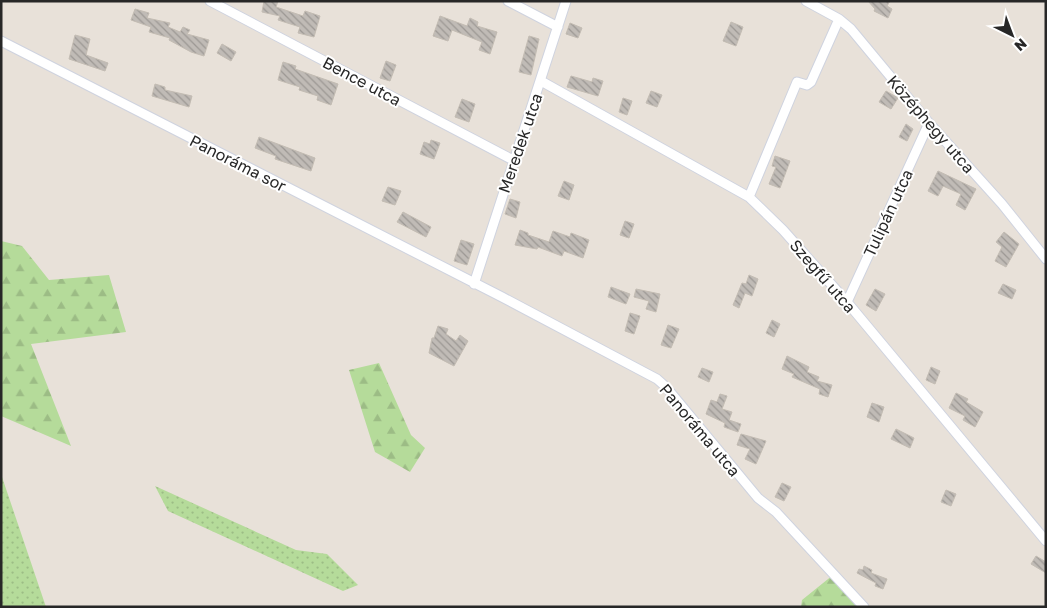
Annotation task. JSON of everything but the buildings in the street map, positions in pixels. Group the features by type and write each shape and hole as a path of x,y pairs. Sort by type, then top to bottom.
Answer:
{"street":[{"name":"Bence utca","path":"210,1 513,160"},
{"path":"508,1 558,27"},
{"name":"Meredek utca","path":"474,284 566,1"},
{"name":"Középhegy utca","path":"806,1 839,19 850,29 929,124 1002,204 1046,259"},
{"path":"749,197 797,82 807,85 811,82 839,19"},
{"name":"Panoráma sor","path":"1,41 474,284"},
{"name":"Szegfű utca","path":"541,81 749,197 783,230 847,302 1046,541"},
{"name":"Tulipán utca","path":"847,302 929,124"},
{"name":"Panoráma utca","path":"474,284 657,379 666,387 758,498 776,512 864,607"}],"green space":[{"path":"1,241 22,246 49,280 109,275 126,332 31,344 71,446 1,416"},
{"path":"379,363 411,435 425,448 410,472 375,452 349,370"},
{"path":"1,474 46,607 1,607"},
{"path":"155,486 296,550 327,554 358,585 343,591 168,511"},
{"path":"833,575 865,607 801,607 802,600"}]}
